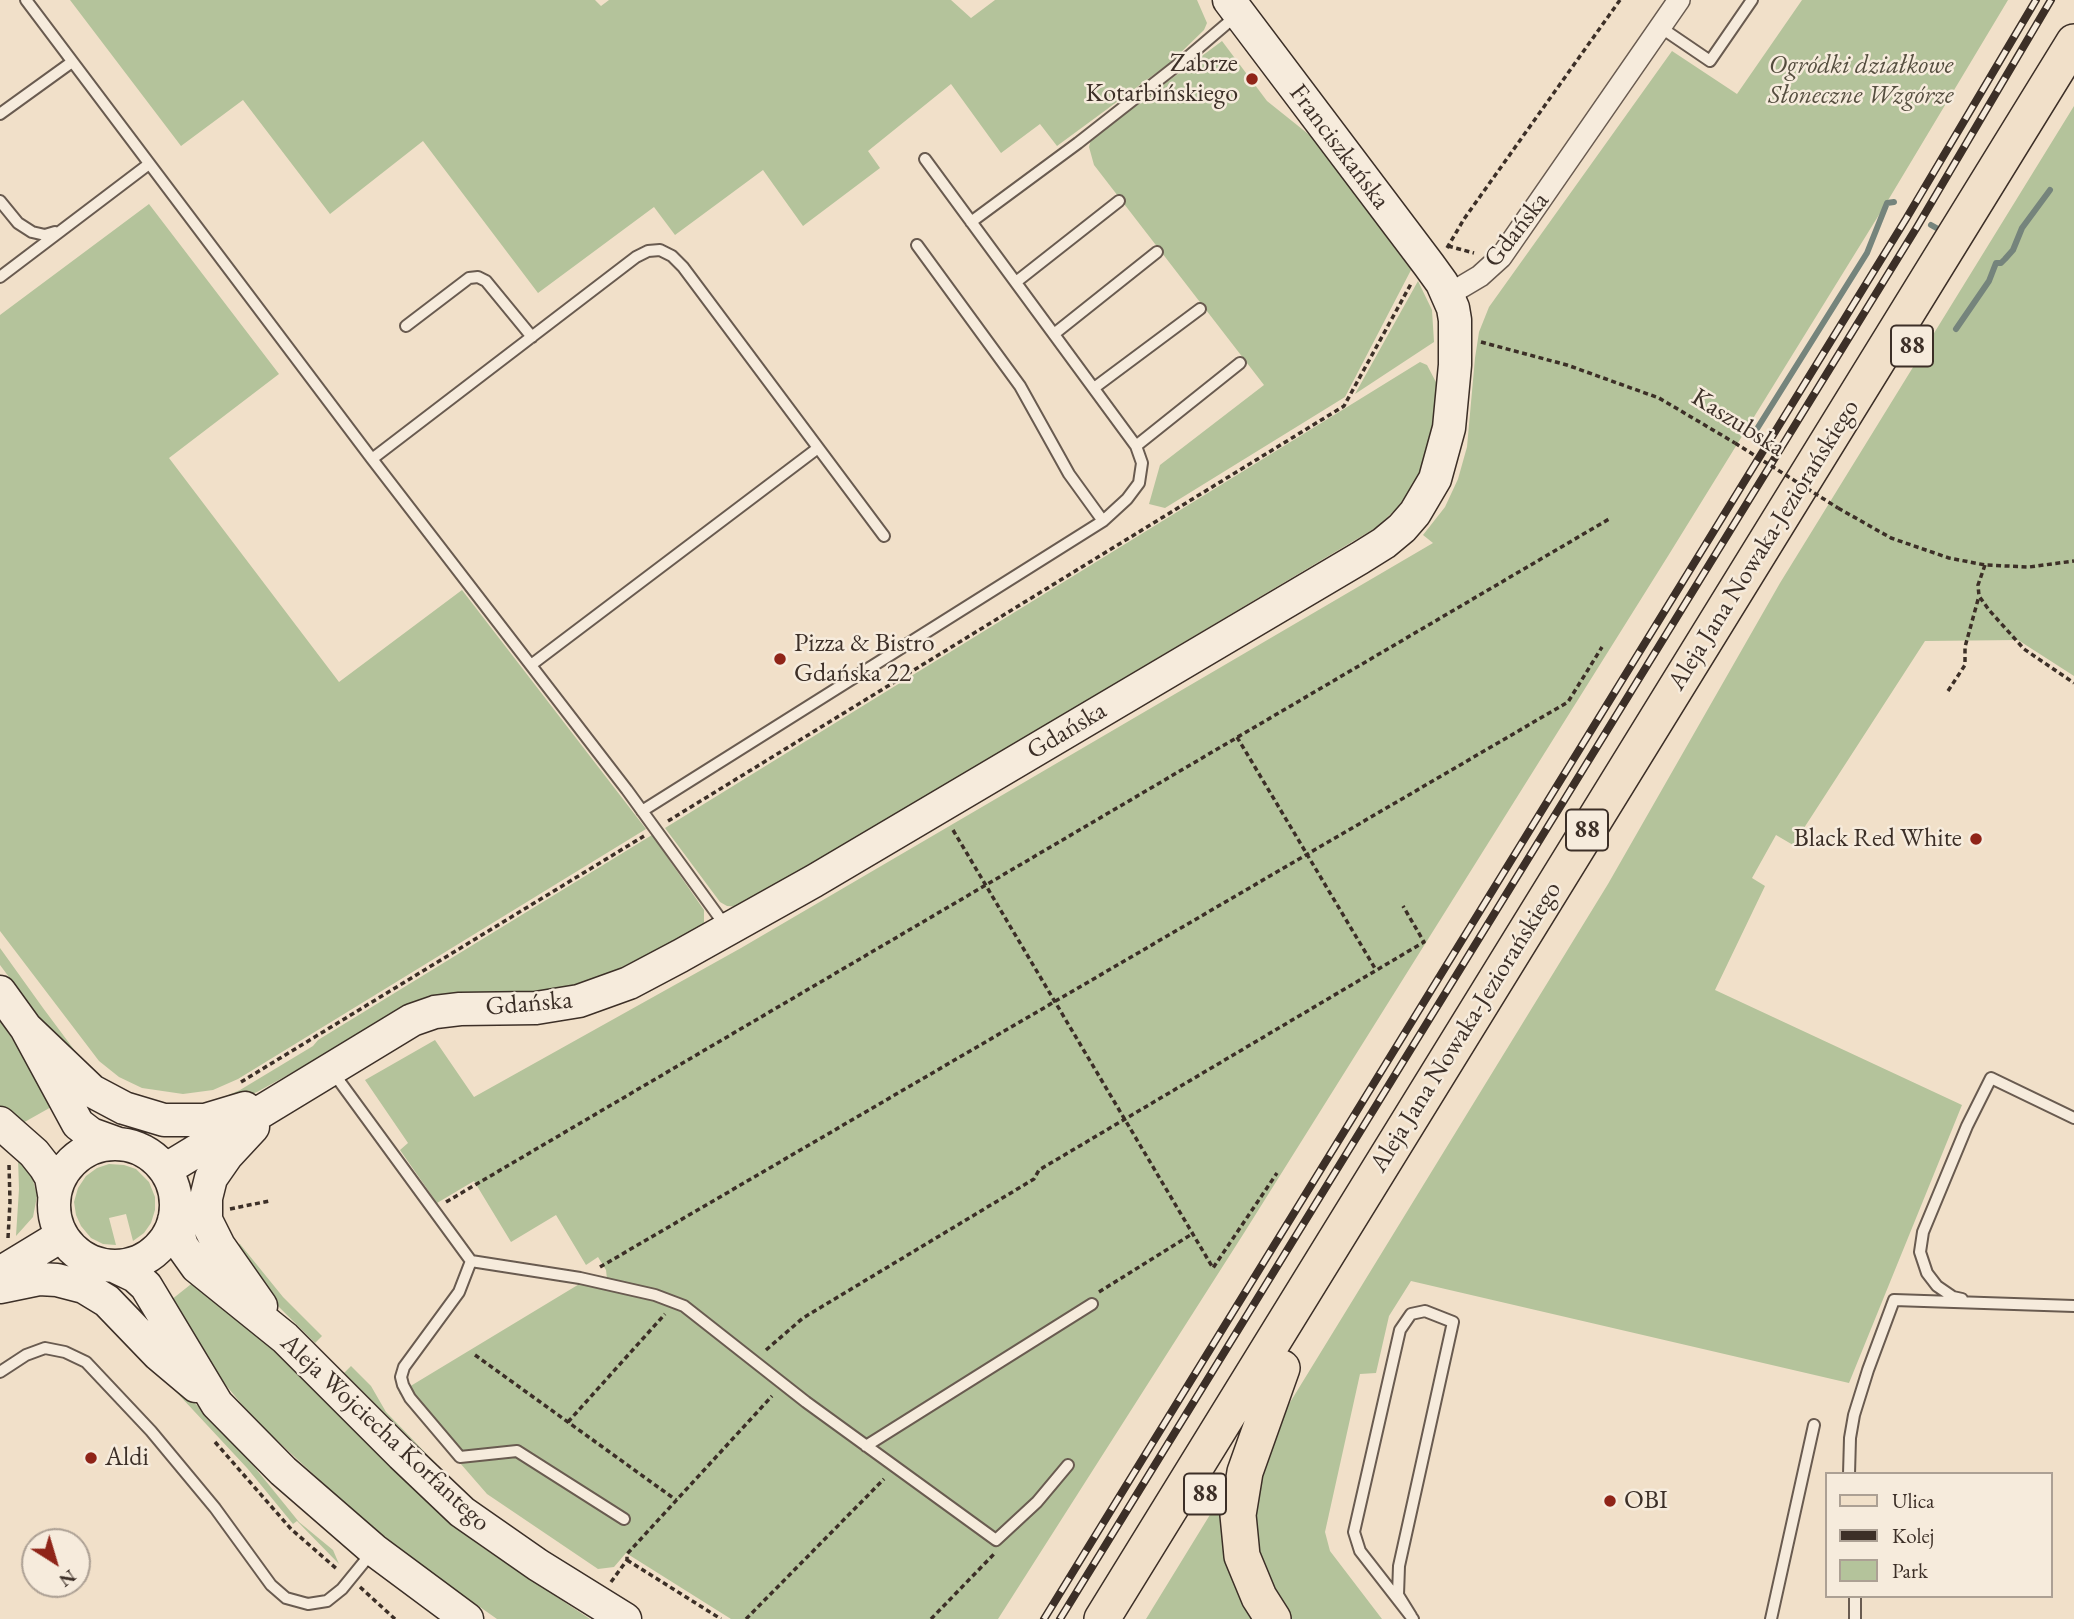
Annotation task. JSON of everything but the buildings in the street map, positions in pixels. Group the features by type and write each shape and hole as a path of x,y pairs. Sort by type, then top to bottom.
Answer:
{"main road":[{"name":"Aleja Jana Nowaka-Jeziorańskiego","path":"1102,1619 2074,42"},
{"name":"Aleja Jana Nowaka-Jeziorańskiego","path":"1128,1619 2074,83"},
{"path":"1273,1619 1259,1597 1242,1556 1238,1516 1245,1472 1282,1368"}],"street":[{"name":"Gdańska","path":"165,1170 280,1098 423,1015 460,1009 557,1006 629,983 729,930 1384,543 1402,528 1426,495 1441,459 1449,428 1456,335 1448,295 1480,276 1501,257 1679,0"},
{"name":"Franciszkańska","path":"1234,7 1429,265 1448,295"},
{"path":"0,992 26,1028 78,1124 91,1134 135,1147 153,1157 165,1170 173,1186 176,1203 174,1220 165,1240 152,1254 137,1262 114,1266"},
{"path":"26,1028 92,1091 124,1108 164,1121 205,1120 280,1098"},
{"path":"280,1098 227,1155 211,1178 206,1198 206,1220 219,1246 285,1338"},
{"path":"0,1123 34,1153 51,1177 56,1222 61,1236 87,1260 114,1266 135,1276 146,1286 217,1404"},
{"path":"54,1194 61,1175 73,1159 89,1149 116,1143"},
{"name":"Aleja Wojciecha Korfantego","path":"174,1220 182,1246 197,1267 285,1338 462,1512 538,1565 625,1619"},
{"path":"4,1259 61,1236"},
{"path":"0,1287 39,1279 57,1280 84,1287 107,1301 158,1354 217,1404 302,1489 374,1550 467,1619"}],"lane":[{"path":"26,0 642,811 729,930"},
{"path":"1660,27 1710,61 1752,0"},
{"path":"971,222 1098,127 1234,7"},
{"path":"0,114 72,61"},
{"path":"642,811 1103,521 1128,499 1139,483 1142,463 1136,446 926,159"},
{"path":"0,277 149,164"},
{"path":"0,201 18,223 32,232 45,235 62,230"},
{"path":"1016,282 1119,201"},
{"path":"917,244 1020,386 1069,474 1103,521"},
{"path":"372,459 636,257 648,251 660,250 672,256 683,267 884,536"},
{"path":"1054,334 1157,252"},
{"path":"406,326 469,278 478,277 486,281 532,337"},
{"path":"1094,388 1200,309"},
{"path":"1136,446 1240,363"},
{"path":"531,666 818,448"},
{"path":"330,1069 471,1261 580,1278 676,1302 698,1316 866,1446 996,1540 1037,1502 1068,1465"},
{"path":"1973,1303 1953,1297 1937,1286 1927,1273 1920,1252 1923,1232 1967,1126 1991,1078 2074,1118"},
{"path":"471,1261 459,1292 404,1367 402,1385 460,1457 517,1451 624,1519"},
{"path":"1849,1472 1854,1415 1867,1370 1894,1300 2074,1306"},
{"path":"866,1446 1092,1304"},
{"path":"1425,1311 1453,1322 1399,1566 1398,1595 1412,1618 1360,1551 1354,1532 1400,1329 1411,1314 1425,1311"},
{"path":"0,1372 26,1355 45,1348 65,1352 86,1362 151,1432 215,1508 271,1585 286,1598 308,1604 327,1601 342,1589 374,1550"},
{"path":"1771,1619 1815,1425"},
{"path":"1855,1619 1856,1598"}],"path":[{"path":"238,1084 1343,406 1414,277 1441,257 1464,219 1620,0"},
{"name":"Kaszubska","path":"1456,335 1567,365 1659,398 1873,529 1900,541 1949,558 1985,565 2029,567 2074,561"},
{"path":"433,1210 1609,519"},
{"path":"1948,691 1965,665 1965,647 1985,565"},
{"path":"1979,596 2024,649 2074,683"},
{"path":"580,1278 1567,702 1602,648"},
{"path":"1237,737 1376,970"},
{"path":"939,807 1213,1268 1277,1173"},
{"path":"756,1363 771,1344 803,1318 1034,1179 1039,1170 1424,942 1403,906"},
{"path":"4,1259 10,1202 8,1160"},
{"path":"228,1209 269,1201"},
{"path":"1092,1304 1094,1295 1192,1234"},
{"path":"568,1422 676,1302"},
{"path":"475,1354 676,1500"},
{"path":"613,1579 627,1560 626,1555 783,1384"},
{"path":"746,1619 896,1467"},
{"path":"289,1527 395,1619"},
{"path":"931,1619 998,1550 996,1540"},
{"path":"627,1560 721,1619"}],"green space":[{"path":"70,0 595,0 601,6 609,0 951,0 971,18 995,0 1197,0 1207,23 1204,30 1171,62 1057,146 1040,124 1001,153 951,84 868,151 880,168 803,226 763,170 675,235 654,207 538,293 423,141 330,214 243,100 181,146"},
{"name":"Ogródki działkowe Słoneczne Wzgórze","path":"1802,0 2008,0 1890,197 1668,556 1244,1233 998,1619 731,1619 626,1553 614,1567 598,1569 487,1494 399,1393 581,1283 603,1289 607,1279 606,1270 598,1257 586,1265 556,1215 511,1242 474,1181 437,1203 400,1150 408,1143 365,1080 435,1040 474,1097 741,948 1433,543 1423,535 1445,507 1458,479 1467,447 1479,332 1489,307 1672,51 1737,94"},
{"path":"1222,41 1267,101 1312,137 1411,270 1345,397 1165,508 1149,504 1160,465 1264,385 1094,165 1089,147 1091,139 1096,135"},
{"path":"2074,106 2074,676 2018,640 1925,641 1793,845 1776,835 1752,878 1765,886 1715,990 1962,1105 1849,1383 1411,1281 1389,1316 1376,1373 1360,1374 1325,1532 1330,1551 1382,1619 1282,1619 1246,1525 1278,1422 1608,884 1780,583"},
{"path":"149,204 279,374 169,458 339,682 462,590 646,829 238,1079 213,1090 183,1094 142,1088 119,1077 99,1061 0,931 0,315"},
{"path":"1418,281 1432,310 1434,342 1355,394"},
{"path":"1420,362 1427,365 1438,386 1437,406 1424,465 1413,488 1377,527 740,907 727,906 720,902 665,828"},
{"path":"652,835 704,910 704,924 699,929 594,981 335,1049 257,1092 235,1101 210,1103 240,1090 313,1046 318,1040"},
{"path":"0,948 84,1063 50,1032 0,965"},
{"path":"0,1021 32,1068 53,1106 21,1124 0,1106"},
{"path":"18,1158 31,1172 37,1196 33,1217 16,1236 19,1189"},
{"path":"109,1164 136,1169 149,1182 155,1197 151,1223 144,1233 133,1241 126,1214 109,1218 116,1245 103,1244 91,1238 81,1226 74,1202 78,1188 86,1176"},
{"path":"240,1244 283,1297 322,1336 315,1343 259,1287 228,1247"},
{"path":"195,1281 247,1323 444,1518 482,1547 590,1619 497,1619 433,1574 356,1514 268,1432 210,1366 171,1300"},
{"path":"129,1333 252,1464 299,1522 333,1550 339,1564 297,1521 293,1524 247,1468 127,1339"},
{"path":"351,1366 371,1386 386,1412 451,1479 344,1373"},
{"path":"1225,1497 1260,1619 1146,1619 1219,1500"}],"waterway":[{"path":"1956,329 1989,281 1996,263 2001,263 2013,250 2022,228 2050,190"},
{"path":"1755,432 1867,253 1887,203 1894,202"},
{"path":"1931,225 1940,230"}],"railway":[{"path":"1044,1619 1906,219 2036,0"},
{"path":"1060,1619 1917,227 2051,0"}],"place":[{"name":"Zabrze Kotarbińskiego","path":"1252,79"},
{"name":"Pizza & Bistro Gdańska 22","path":"780,659"},
{"name":"Black Red White","path":"1976,839"},
{"name":"Aldi","path":"91,1458"},
{"name":"OBI","path":"1610,1501"}]}
